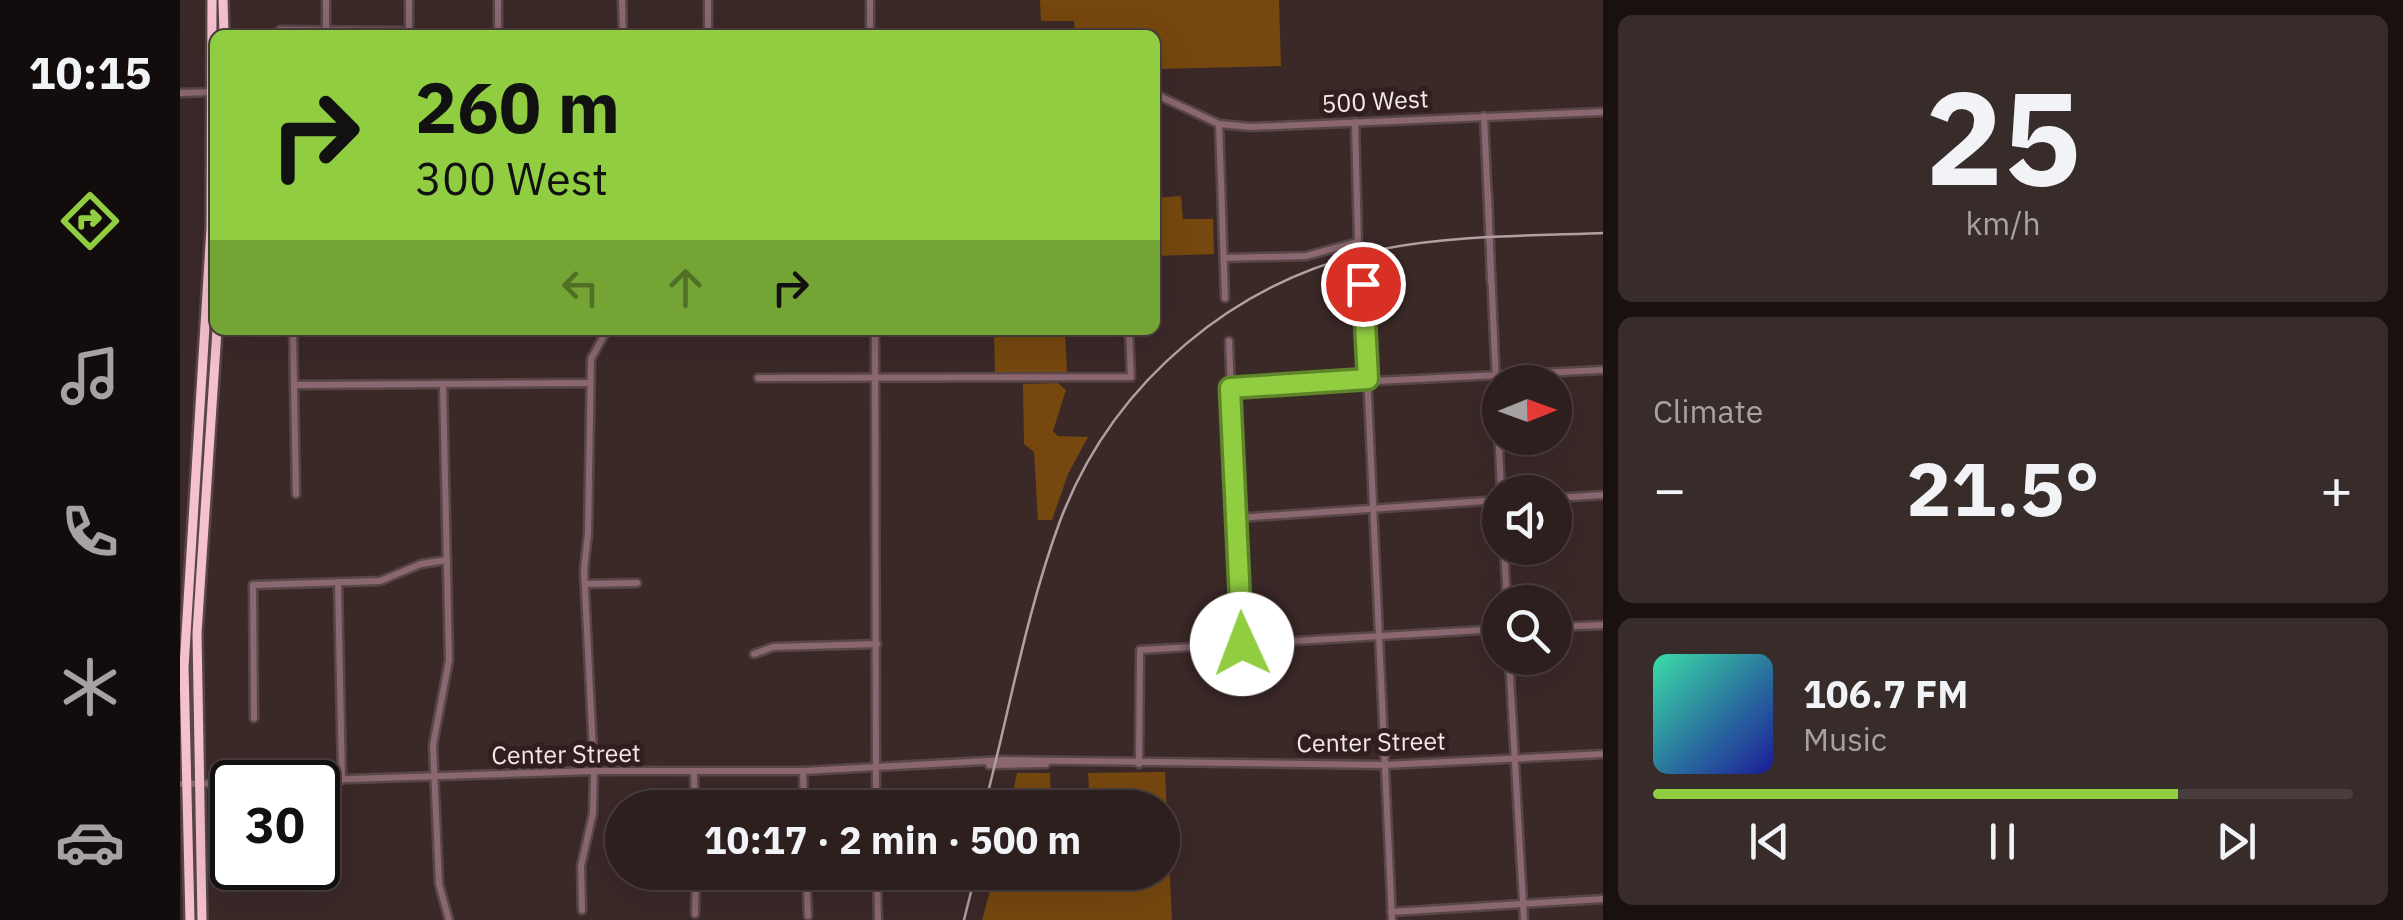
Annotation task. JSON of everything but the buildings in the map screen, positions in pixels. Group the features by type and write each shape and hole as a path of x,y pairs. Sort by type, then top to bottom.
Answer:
{"highway":[{"path":"212,0 213,30"},
{"path":"223,0 224,30"},
{"path":"190,920 184,784 186,634 210,259"},
{"path":"202,920 197,633 217,335"}],"street":[{"path":"326,0 326,30"},
{"path":"408,0 409,30"},
{"path":"498,0 498,30"},
{"path":"622,0 623,30"},
{"path":"708,0 708,30"},
{"path":"870,0 870,30"},
{"path":"180,93 210,92"},
{"name":"500 West","path":"1160,96 1218,124 1251,128 1603,112"},
{"path":"1484,116 1495,365"},
{"path":"1224,258 1306,256 1358,242 1355,122"},
{"path":"1218,124 1225,298"},
{"path":"1363,284 1391,916 1603,900"},
{"path":"293,335 296,494"},
{"path":"582,910 581,866 593,813 594,771 585,584 590,360 604,335"},
{"path":"875,335 876,790"},
{"path":"758,378 1131,377 1130,335"},
{"path":"1229,341 1242,644"},
{"path":"1572,371 1603,370"},
{"path":"1230,388 1482,373"},
{"path":"294,385 590,382"},
{"path":"443,384 448,669 434,727 434,778 439,884 448,920"},
{"path":"1572,497 1603,495"},
{"path":"1238,518 1482,501"},
{"path":"254,718 254,585 380,581 421,564 447,560"},
{"path":"338,582 342,781"},
{"path":"585,584 636,583"},
{"path":"1572,626 1603,625"},
{"path":"1139,764 1140,650 1380,640 1482,631"},
{"path":"754,654 772,647 877,644"},
{"path":"1511,675 1524,920"},
{"name":"Center Street","path":"342,781 594,771 803,771 958,764 1385,765 1603,754"},
{"path":"803,771 804,790"},
{"path":"694,772 694,790"},
{"path":"184,784 210,784"},
{"path":"695,914 696,890"},
{"path":"807,890 808,916"},
{"path":"877,890 878,920"}],"shaded area":[{"path":"1040,0 1279,0 1281,66 1160,69 1160,30 1075,30 1074,21 1041,21"},
{"path":"1181,196 1183,219 1213,219 1214,254 1160,256 1160,198"},
{"path":"994,335 1065,335 1067,374 995,375"},
{"path":"1058,383 1066,390 1053,431 1058,436 1088,437 1068,474 1052,520 1038,520 1034,452 1024,444 1023,384"},
{"path":"1165,772 1166,790 1089,790 1088,773"},
{"path":"1017,773 1050,773 1050,790 1014,790"},
{"path":"990,890 1171,890 1172,920 982,920"}],"railway":[{"path":"988,790 1028,627 1060,521 1083,470 1112,424 1147,381 1187,343 1278,284 1329,263 1410,244 1603,233"},
{"path":"964,920 972,890"}],"route":[{"path":"1242,644 1230,388 1368,379 1363,284"}]}
